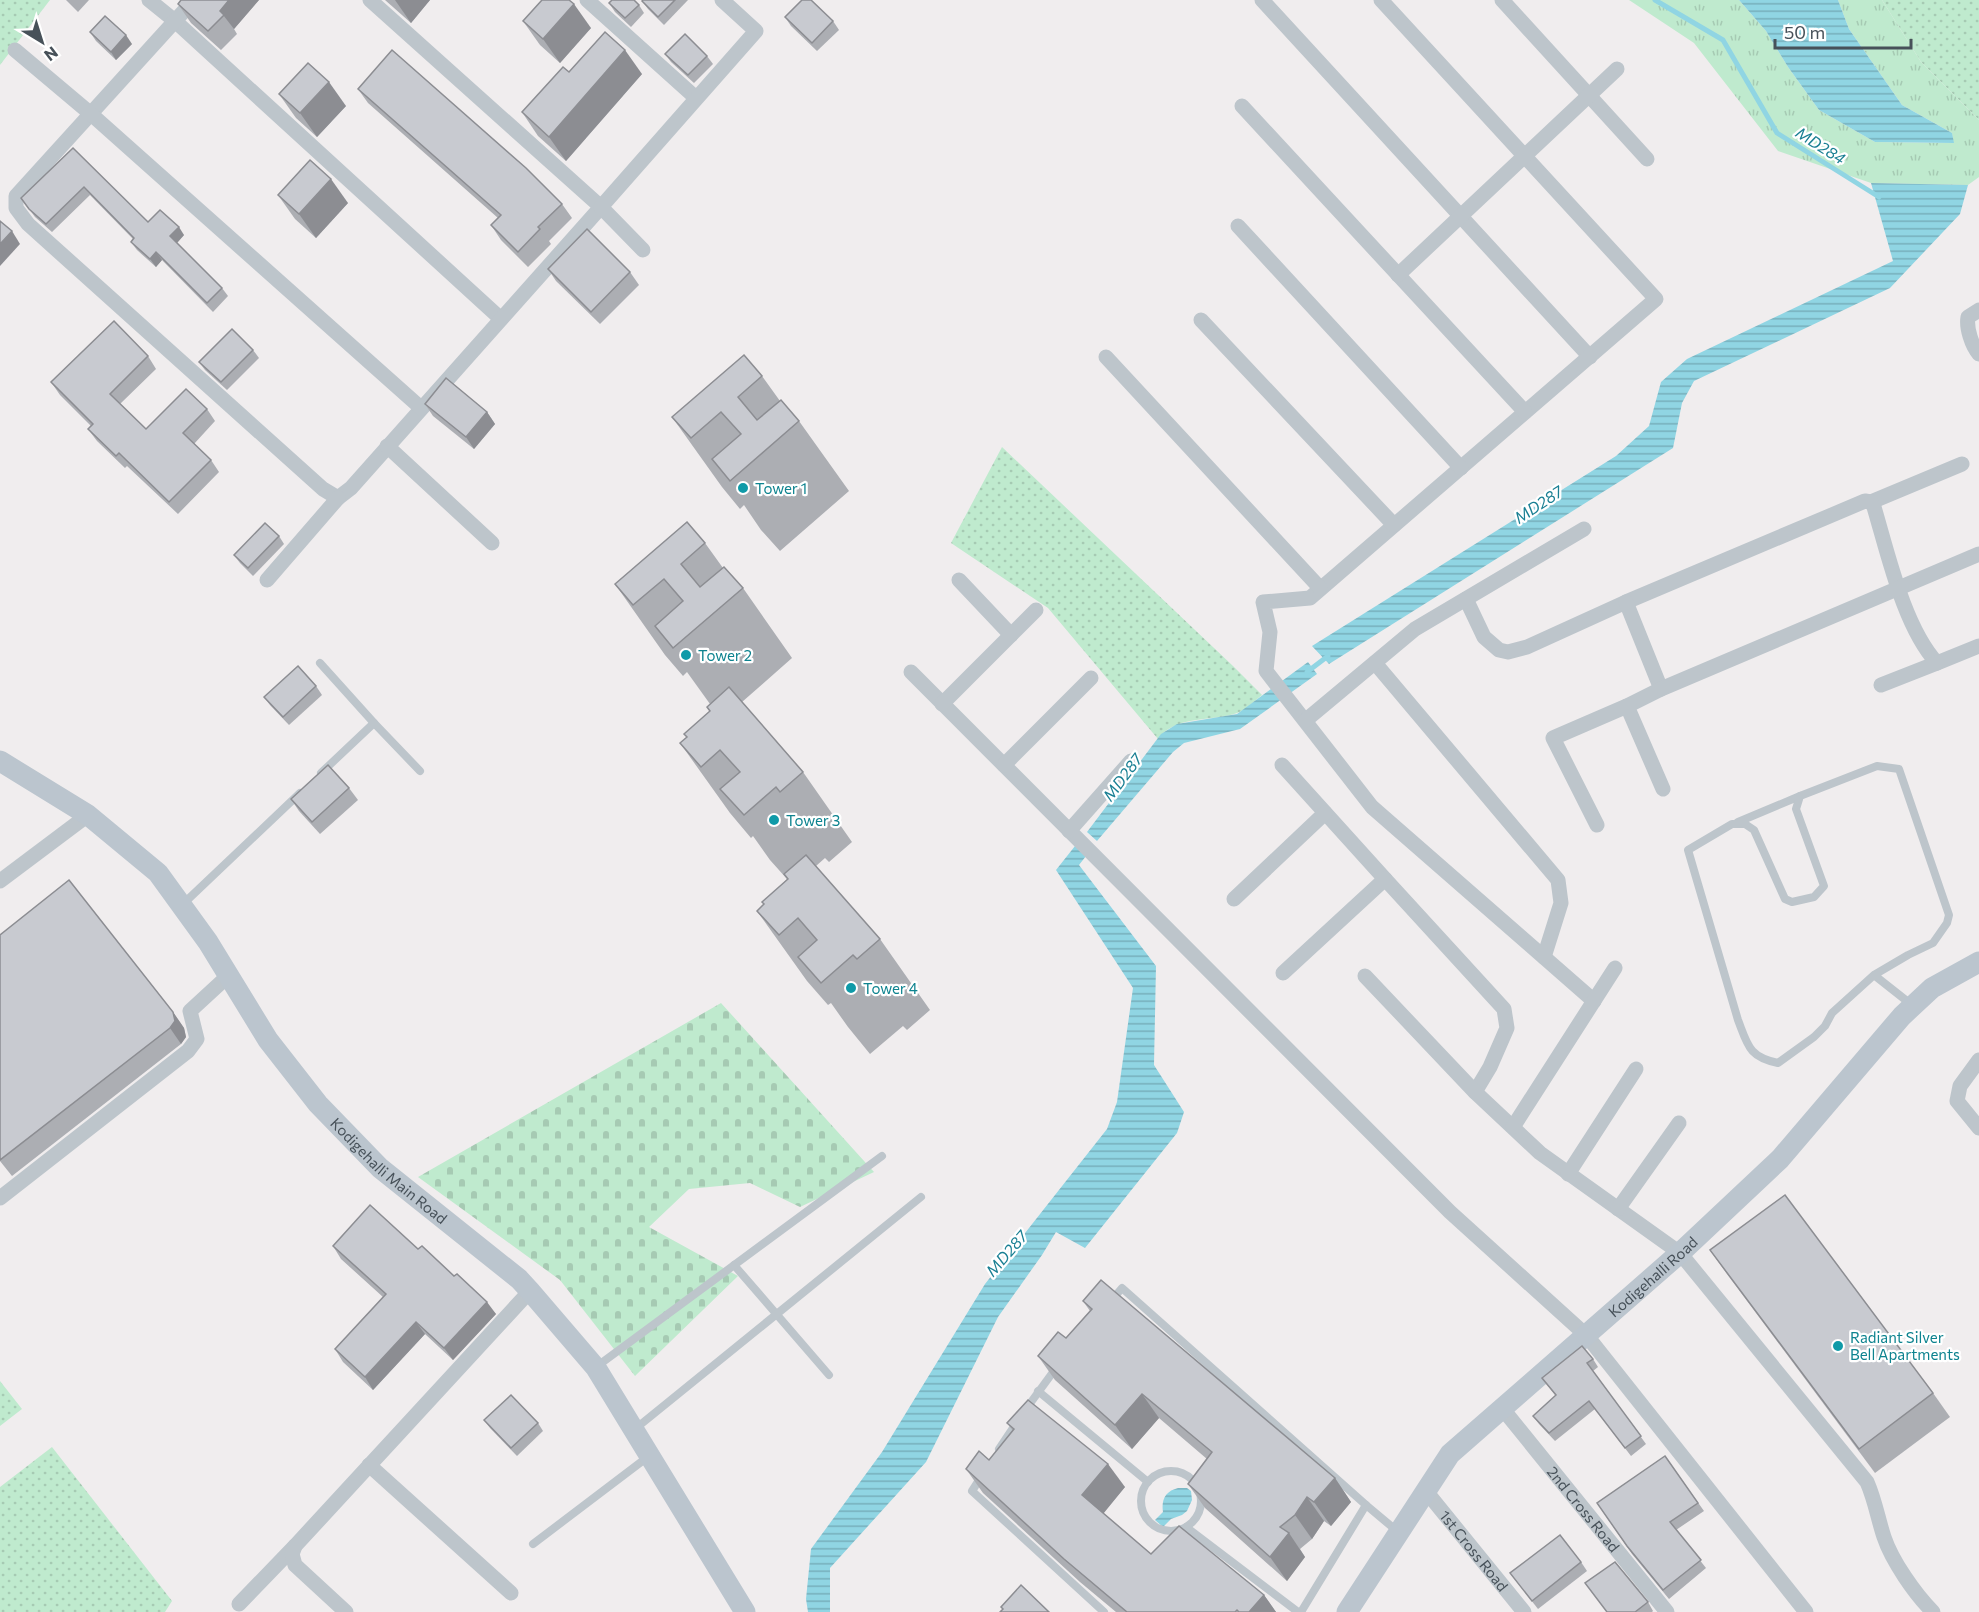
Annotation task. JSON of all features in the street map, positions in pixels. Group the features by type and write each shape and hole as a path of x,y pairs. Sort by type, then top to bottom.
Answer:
{"street":[{"path":"149,0 175,21 501,319"},
{"path":"194,0 16,196 16,208 28,224 323,489 338,498"},
{"path":"370,0 601,207 643,250"},
{"path":"587,0 696,98"},
{"path":"267,580 756,31 722,0"},
{"path":"1262,0 1590,357"},
{"path":"1381,0 1656,299 1310,598 1263,602 1270,632 1266,671 1372,807 1594,1001"},
{"path":"1502,0 1647,159"},
{"path":"15,50 91,114 422,408"},
{"path":"1398,275 1617,69"},
{"path":"1242,106 1525,412"},
{"path":"1238,226 1461,468"},
{"path":"1979,310 1968,317 1967,323 1975,350 1979,354"},
{"path":"1201,320 1394,525"},
{"path":"1106,357 1320,588"},
{"path":"387,446 492,543"},
{"path":"1466,599 1484,637 1499,650 1508,652 1527,647 1860,502 1870,502 1962,464"},
{"path":"1870,502 1874,507 1898,589 1920,641 1937,663"},
{"path":"1300,714 1375,663 1415,629 1584,529"},
{"path":"1597,825 1553,738 1661,689 1979,554"},
{"path":"959,580 1011,635"},
{"path":"1626,602 1661,689"},
{"path":"942,704 1036,610"},
{"path":"1881,685 1979,646"},
{"path":"1375,663 1558,880 1561,903 1544,957"},
{"path":"911,672 1449,1212 1587,1336 1806,1612"},
{"path":"1004,765 1091,678"},
{"path":"1627,706 1663,789"},
{"name":"Kodigehalli Main Road","path":"0,760 88,815 158,873 182,905 268,1040 318,1104 380,1168 519,1279 530,1291 596,1368 745,1612"},
{"path":"1069,831 1131,761"},
{"path":"1282,765 1504,1009 1507,1028 1490,1067 1475,1092"},
{"path":"1234,899 1325,813"},
{"path":"0,881 88,815"},
{"path":"1283,973 1385,879"},
{"name":"Kodigehalli Road","path":"1347,1612 1450,1454 1587,1336 1780,1160 1902,1016 1932,988 1979,962"},
{"path":"1513,1127 1615,968"},
{"path":"0,1198 188,1051 197,1039 190,1011 228,976"},
{"path":"1365,976 1475,1092 1539,1153 1680,1253 1867,1482 1887,1545 1918,1596 1933,1612"},
{"path":"1979,1060 1960,1086 1957,1101 1979,1128"},
{"path":"1568,1174 1636,1068"},
{"path":"1618,1209 1679,1123"},
{"path":"239,1604 530,1291"},
{"name":"2nd Cross Road","path":"1502,1408 1667,1612"},
{"path":"369,1465 511,1593"},
{"name":"1st Cross Road","path":"1425,1490 1524,1612"},
{"path":"295,1546 292,1554 295,1565 346,1612"}],"lane":[{"path":"320,663 420,771"},
{"path":"315,779 374,723"},
{"path":"1877,766 1899,770 1949,915 1947,923 1934,943 1874,975 1832,1013 1825,1026 1814,1037 1778,1063 1761,1060 1748,1045 1738,1020 1688,850 1732,824 1800,796 1877,766"},
{"path":"182,905 306,787"},
{"path":"1732,824 1744,824 1754,830 1785,899 1792,902 1814,897 1824,886 1796,809 1800,796"},
{"path":"1874,975 1913,1006"},
{"path":"596,1368 882,1156"},
{"path":"634,1430 921,1197"},
{"path":"734,1265 829,1375"},
{"path":"1108,1305 1122,1288 1366,1505 1399,1531"},
{"path":"992,1461 1038,1391 1059,1365"},
{"path":"1038,1391 1148,1482"},
{"path":"533,1544 650,1455"},
{"path":"985,1471 972,1491 1104,1612"},
{"path":"1174,1471 1191,1478 1197,1485 1201,1503 1199,1512 1186,1527 1176,1531 1166,1531 1156,1527 1148,1521 1141,1502 1148,1482 1165,1472 1174,1471"},
{"path":"1186,1527 1300,1612 1366,1505"}],"green space":[{"path":"0,0 50,0 0,65"},
{"path":"1629,0 1739,0 1766,31 1819,110 1875,142 1953,143 1952,133 1902,105 1849,29 1838,0 1882,0 1921,62 1979,120 1979,177 1968,185 1871,183 1778,151 1694,43"},
{"path":"1882,0 1979,0 1979,120 1921,62"},
{"path":"1002,447 1262,695 1238,713 1193,720 1173,726 1158,739 1048,608 951,543"},
{"path":"721,1003 874,1172 800,1207 750,1183 689,1189 649,1227 738,1276 635,1376 560,1280 418,1177"},
{"path":"0,1381 22,1409 0,1426"},
{"path":"52,1447 172,1601 165,1612 0,1612 0,1487"}],"water":[{"path":"1739,0 1838,0 1849,29 1902,105 1952,133 1954,143 1875,142 1819,110 1766,31"},
{"path":"1871,183 1968,185 1960,214 1890,288 1694,381 1682,403 1673,448 1329,664 1312,646 1616,456 1649,426 1661,382 1687,359 1893,261"},
{"path":"1308,662 1317,674 1240,729 1184,743 1173,752 1097,841 1087,832 1161,734 1177,724 1237,714"},
{"path":"1075,846 1086,856 1079,865 1156,966 1154,1065 1184,1112 1177,1133 1085,1248 1056,1232 998,1317 926,1462 830,1568 830,1612 808,1612 806,1599 811,1549 882,1452 985,1284 1107,1129 1117,1102 1133,988 1056,870"},
{"path":"1178,1488 1187,1488 1191,1491 1192,1500 1187,1511 1171,1519 1163,1527 1155,1520 1163,1512 1165,1496"}],"building":[{"path":"181,0 229,0 220,11 224,15 208,31 178,4"},
{"path":"542,0 569,0 574,4 543,39 523,21"},
{"path":"612,0 634,0 639,5 625,18 609,3"},
{"path":"643,0 675,0 658,17"},
{"path":"802,0 811,0 833,21 812,43 785,17"},
{"path":"105,16 126,35 111,52 90,32"},
{"path":"605,32 625,50 549,137 522,112 563,67 569,72"},
{"path":"685,34 707,56 688,75 665,54"},
{"path":"392,50 526,168 562,204 538,227 540,229 518,252 491,225 501,215 358,89"},
{"path":"308,63 329,82 300,113 279,94"},
{"path":"73,148 148,222 160,210 179,227 170,236 222,288 207,303 156,252 150,259 131,242 134,238 84,187 46,224 29,209 21,198"},
{"path":"310,160 331,179 299,214 278,195"},
{"path":"0,221 12,231 0,244"},
{"path":"587,229 630,272 591,312 548,269"},
{"path":"114,321 148,356 110,394 146,429 186,389 207,409 183,433 211,460 169,502 119,453 116,456 88,429 93,424 51,382"},
{"path":"232,329 253,350 221,382 199,362"},
{"path":"744,355 762,376 738,397 757,420 781,400 799,421 730,481 712,459 741,434 721,412 691,438 672,417"},
{"path":"446,378 487,412 466,437 425,404"},
{"path":"687,522 705,543 681,564 700,587 724,567 743,588 673,648 655,626 683,601 664,579 633,605 615,584"},
{"path":"265,523 279,536 248,568 234,555"},
{"path":"298,666 316,686 283,717 264,697"},
{"path":"729,687 803,772 780,792 776,787 744,815 720,789 740,772 720,750 701,767 680,743 687,737 684,734 710,711 707,707"},
{"path":"328,765 349,788 312,822 291,799"},
{"path":"806,855 880,939 857,959 853,955 821,983 798,957 817,940 798,918 779,935 757,911 764,904 762,902 788,879 784,874"},
{"path":"69,880 173,1012 175,1021 170,1028 0,1160 0,935"},
{"name":"Radiant Silver Bell Apartments","path":"1785,1195 1933,1393 1859,1449 1710,1250"},
{"path":"370,1205 418,1249 422,1246 454,1276 457,1274 487,1302 444,1348 416,1322 365,1377 335,1349 386,1294 333,1246"},
{"path":"1101,1280 1335,1478 1314,1502 1307,1497 1295,1515 1280,1527 1289,1533 1270,1557 1188,1484 1212,1452 1142,1394 1115,1425 1038,1356 1058,1332 1066,1338 1092,1309 1083,1301"},
{"path":"1582,1346 1593,1359 1587,1363 1641,1436 1625,1448 1589,1401 1549,1433 1533,1416 1556,1395 1542,1378"},
{"path":"511,1395 538,1423 511,1448 484,1420"},
{"path":"1028,1400 1108,1464 1082,1495 1151,1554 1179,1526 1264,1595 1249,1612 1237,1610 1235,1612 1127,1612 1064,1559 966,1469 979,1451 989,1460 1014,1429 1007,1423"},
{"path":"1665,1456 1698,1503 1670,1522 1701,1560 1663,1590 1627,1546 1597,1503"},
{"path":"1560,1535 1581,1562 1532,1601 1510,1573"},
{"path":"1615,1562 1648,1602 1635,1612 1607,1612 1585,1583"},
{"path":"1021,1585 1049,1612 1000,1612 1003,1609 1001,1607"}],"waterway":[{"name":"MD284","path":"1655,0 1723,40 1777,133 1879,197"},
{"name":"MD287","path":"1307,672 1328,656"}],"place":[{"name":"Tower 1","path":"743,488"},
{"name":"Tower 2","path":"686,655"},
{"name":"Tower 3","path":"774,820"},
{"name":"Tower 4","path":"851,988"},
{"name":"Radiant Silver Bell Apartments","path":"1838,1346"}]}
